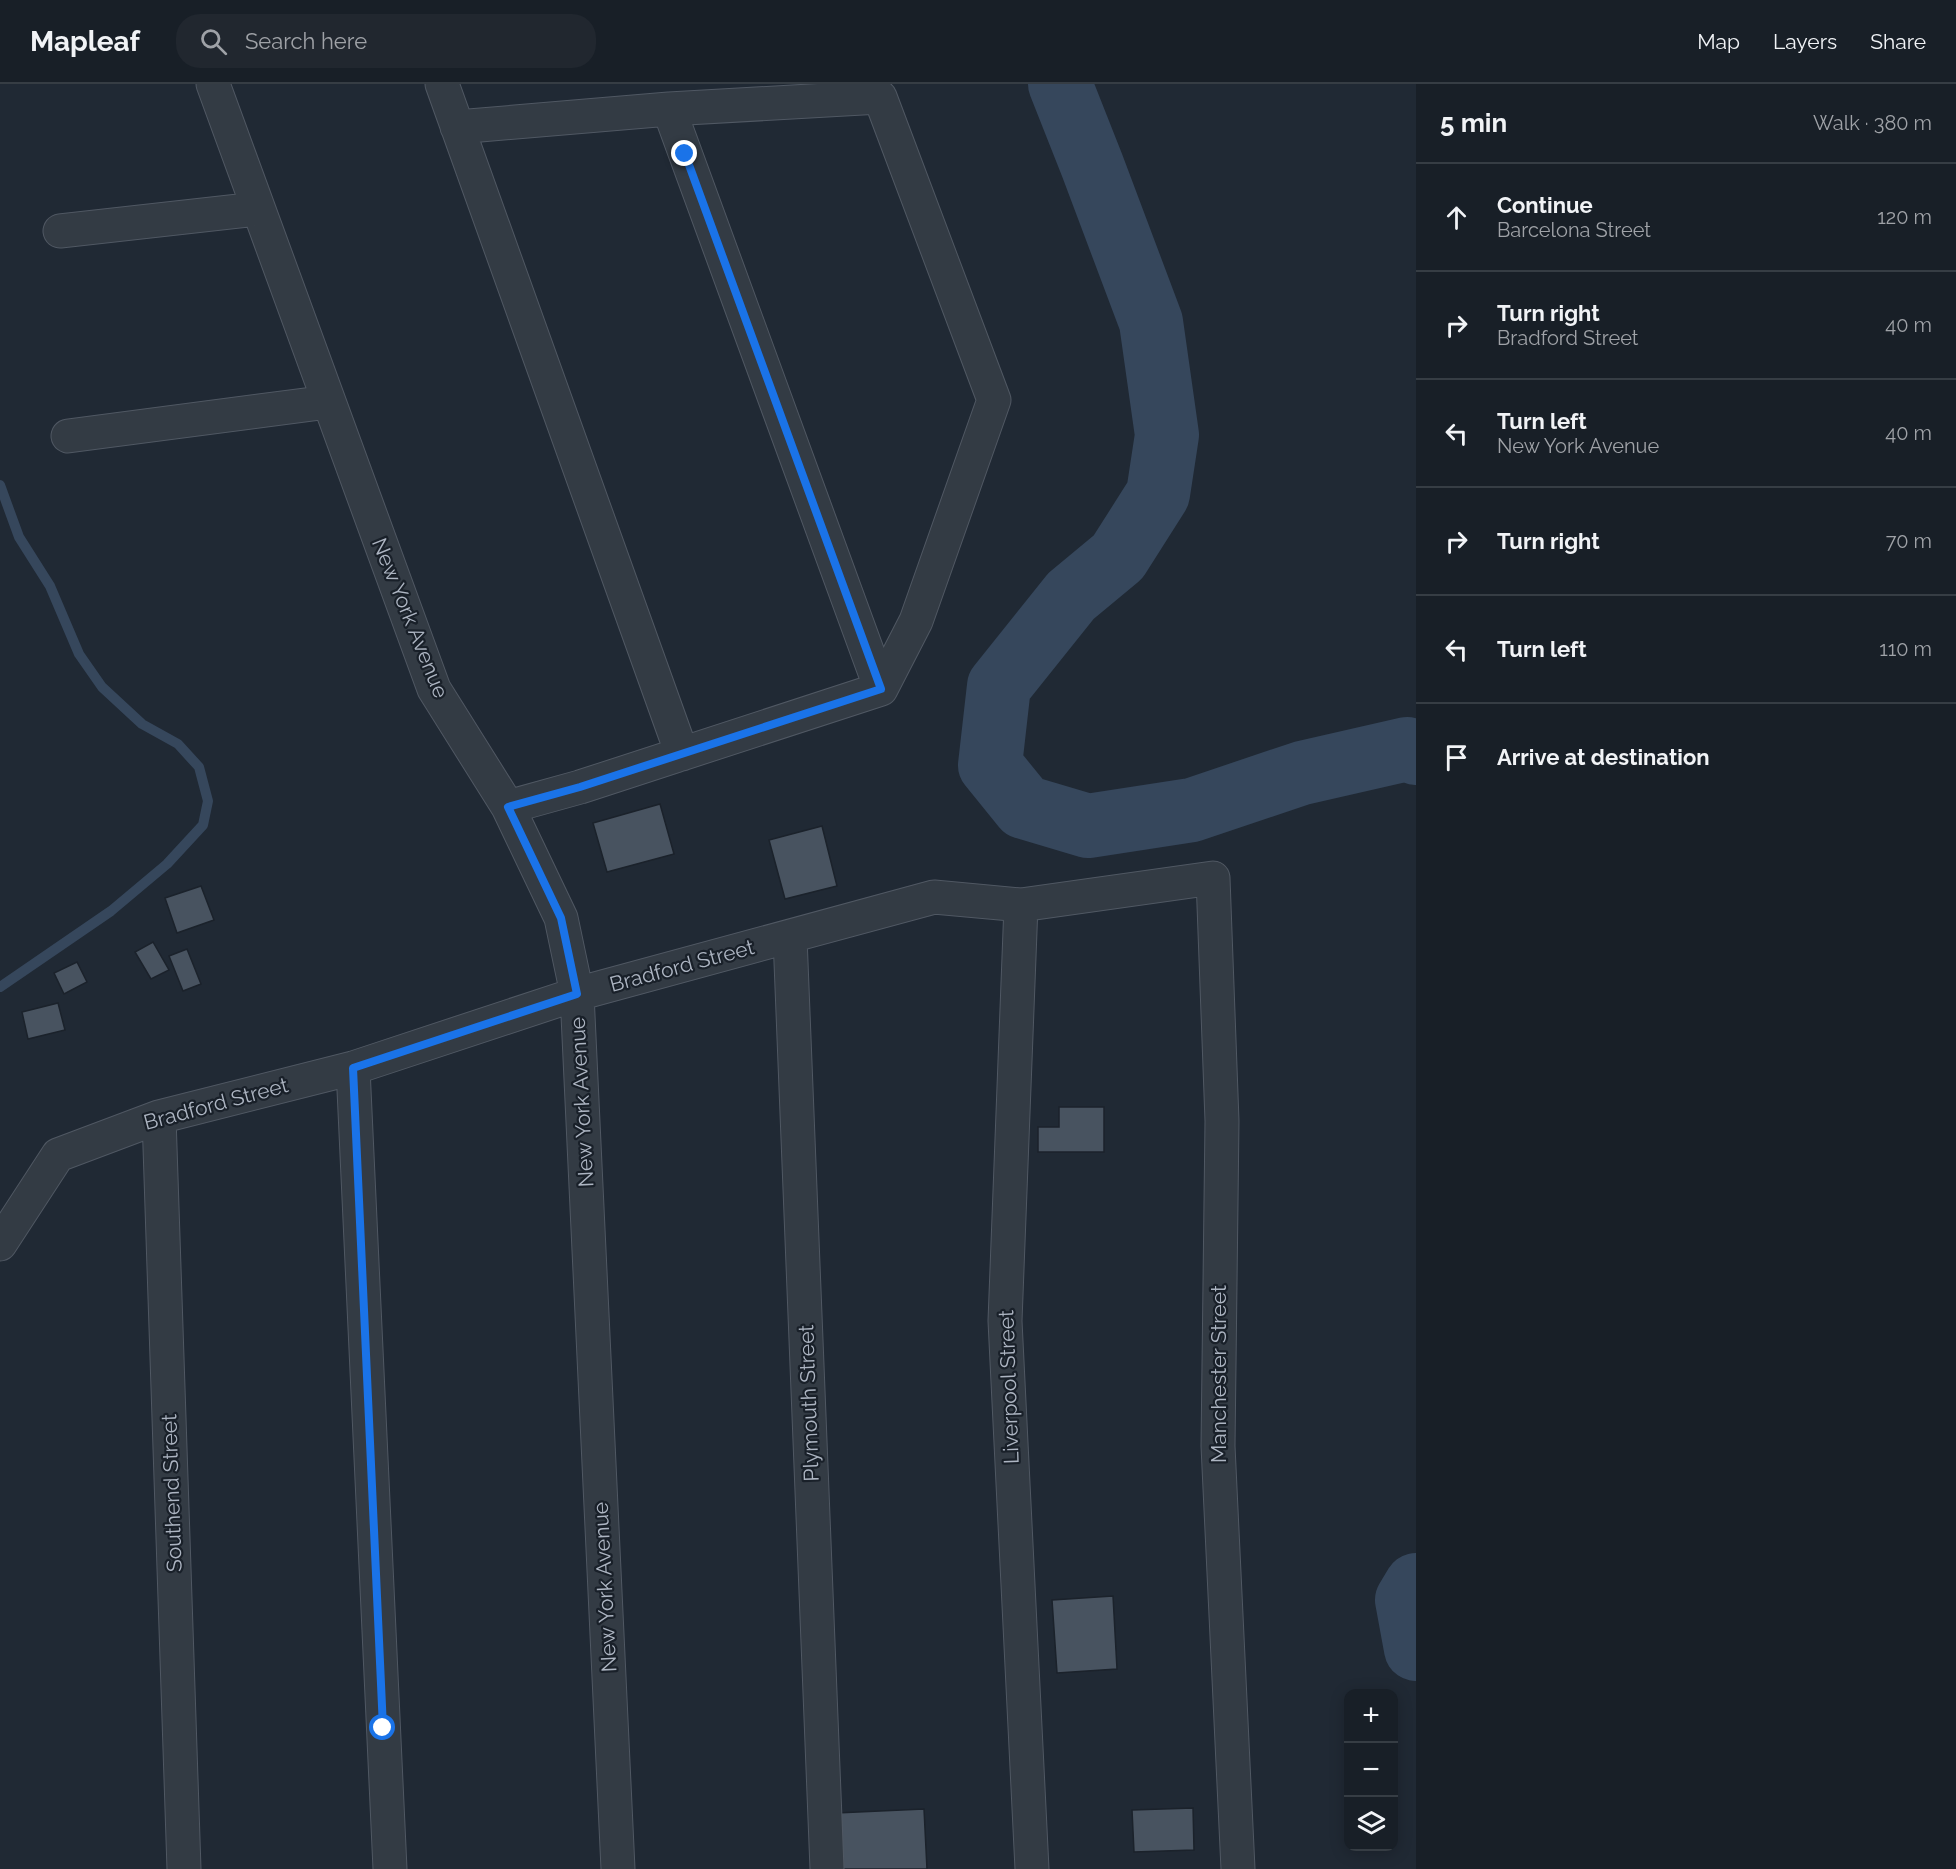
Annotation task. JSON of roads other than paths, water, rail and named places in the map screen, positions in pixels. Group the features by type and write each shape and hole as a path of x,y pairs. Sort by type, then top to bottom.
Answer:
{"street":[{"name":"New York Avenue","path":"213,84 434,689 508,807 561,918 577,994 618,1869"},
{"path":"441,84 682,754"},
{"path":"457,127 669,109 880,97 994,400 916,621 881,689 580,787 508,807"},
{"path":"669,109 881,689"},
{"path":"60,231 257,208"},
{"path":"68,436 328,402"},
{"name":"Bradford Street","path":"0,1244 58,1155 159,1117 353,1068 577,994 934,897 1021,905 1213,878"},
{"name":"Manchester Street","path":"1213,878 1222,1121 1218,1446 1238,1869"},
{"name":"Liverpool Street","path":"1021,905 1005,1321 1032,1869"},
{"name":"Plymouth Street","path":"790,937 827,1869"},
{"path":"353,1068 390,1869"},
{"name":"Southend Street","path":"159,1117 184,1869"}],"waterway":[{"path":"1060,84 1151,322 1167,435 1158,494 1118,557 1071,596 999,686 990,765 1024,807 1088,826 1192,810 1302,773 1407,749 1416,753"},
{"path":"0,485 19,537 50,586 79,654 102,687 142,724 178,744 199,767 208,801 203,825 167,864 111,911 0,987"},
{"path":"1416,1585 1407,1600 1416,1649"}]}
